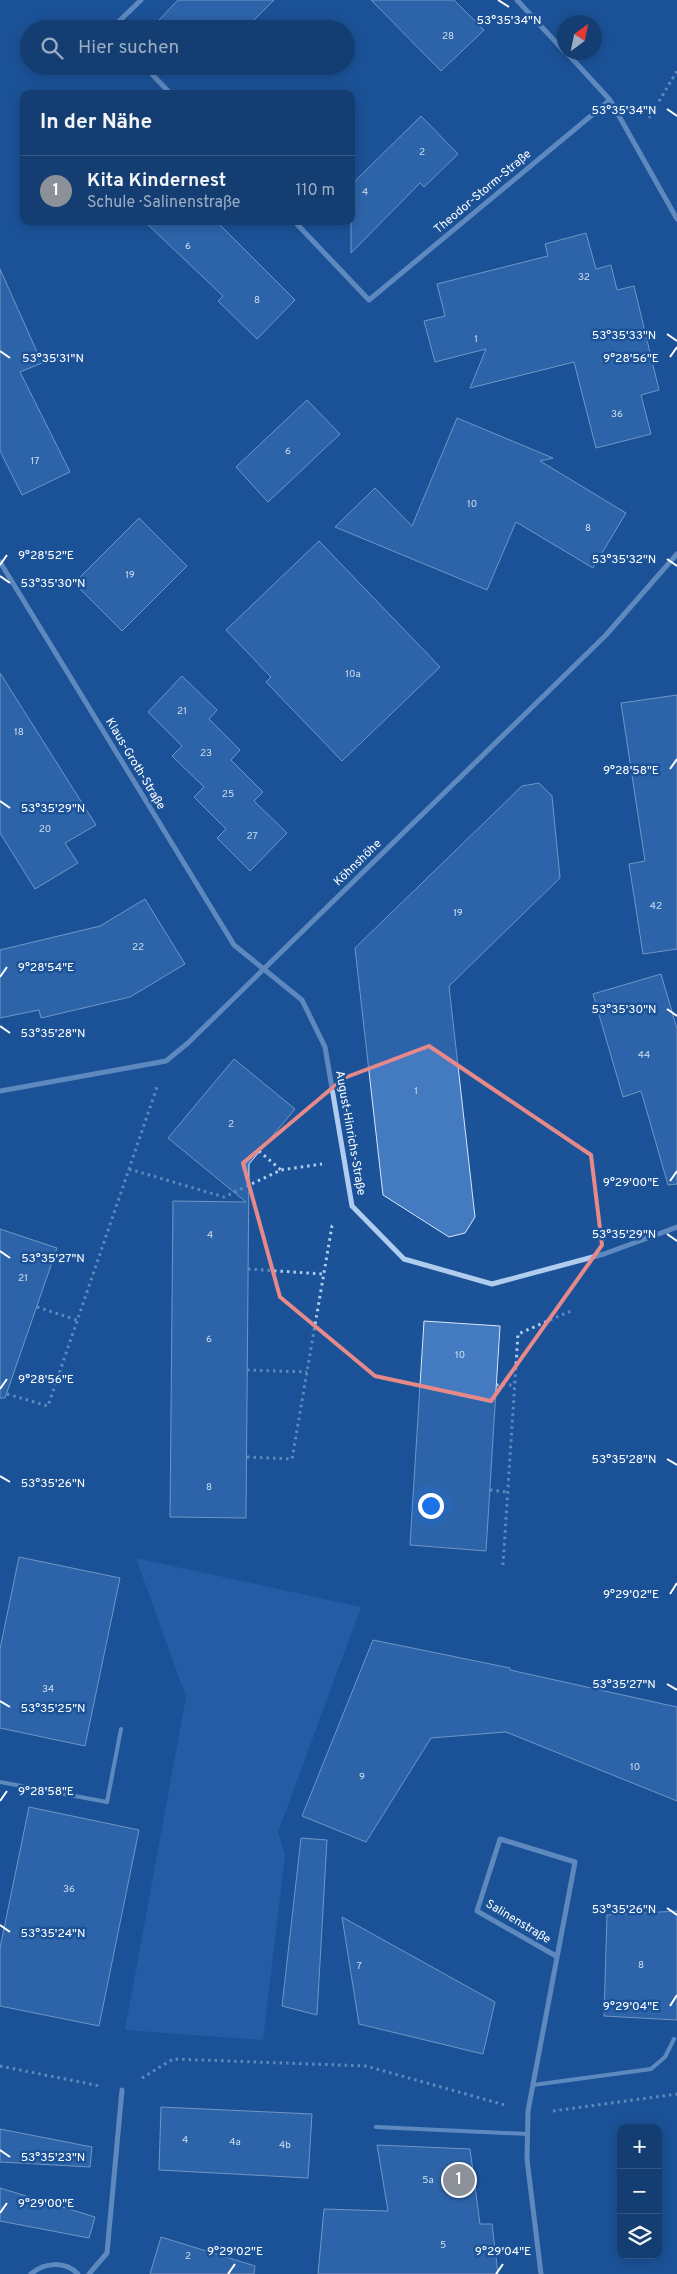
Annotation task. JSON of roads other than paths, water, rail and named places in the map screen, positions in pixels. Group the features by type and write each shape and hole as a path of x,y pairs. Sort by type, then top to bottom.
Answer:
{"street":[{"path":"120,20 141,0"},
{"path":"517,0 557,43"},
{"path":"572,60 610,100 677,219"},
{"path":"153,75 167,90"},
{"name":"Theodor-Storm-Straße","path":"298,225 369,300 610,100"},
{"name":"Köhnshöhe","path":"0,1091 166,1061 188,1044 606,635 677,554"},
{"name":"Klaus-Groth-Straße","path":"0,562 234,944 263,969"},
{"name":"August-Hinrichs-Straße","path":"263,969 302,1000 325,1047 352,1206 404,1259 492,1284 604,1254 677,1227"},
{"name":"Salinenstraße","path":"541,2274 527,2159 528,2111 556,1956 576,1862 500,1839 477,1911 556,1956"},
{"path":"89,2274 107,2253 122,2090"},
{"path":"31,2274 37,2269 56,2264 72,2268 78,2274"}],"lane":[{"path":"0,1782 107,1802 121,1729"},
{"path":"533,2085 651,2069 665,2057 674,2039"},
{"path":"376,2127 528,2134"}],"place":[{"name":"Kita Kindernest","path":"459,2180"}]}
